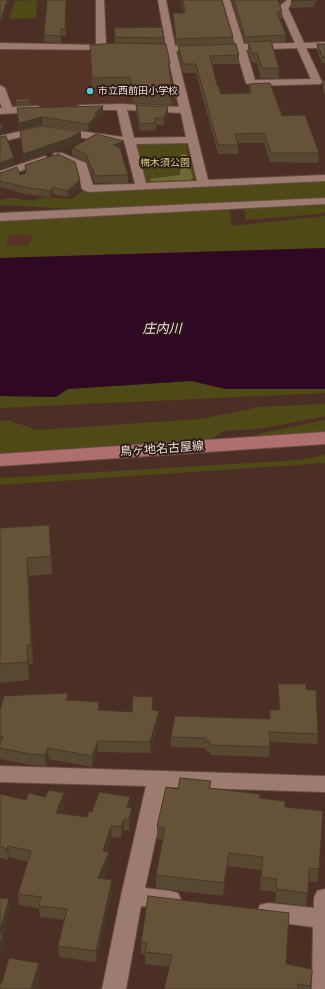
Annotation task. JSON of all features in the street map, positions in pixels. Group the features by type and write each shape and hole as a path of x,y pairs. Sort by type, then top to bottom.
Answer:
{"main road":[{"name":"鳥ヶ地名古屋線","path":"0,460 325,438"}],"street":[{"path":"100,0 102,48"},
{"path":"162,0 171,50 203,184"},
{"path":"226,0 239,48 251,84 317,82 283,7 292,0"},
{"path":"140,49 171,50 325,45"},
{"path":"0,46 117,48"},
{"path":"0,88 4,110 46,109"},
{"path":"68,108 121,107 186,110"},
{"path":"121,107 128,141 141,186"},
{"path":"0,139 42,128 128,141 193,140"},
{"path":"0,175 77,148 95,136"},
{"path":"58,155 82,165 88,189 325,178"},
{"path":"0,217 325,201"},
{"path":"0,207 66,210 75,214"},
{"path":"0,774 325,784"},
{"path":"114,989 132,896 158,780"},
{"path":"132,896 193,903"},
{"path":"247,910 325,909 324,989"}],"shaded area":[{"name":"市立西前田小学校","path":"0,49 167,54 178,106 12,106 0,78"},
{"path":"181,154 186,154 193,178 190,180 150,181 151,179 156,178 180,175"},
{"path":"10,234 35,235 27,246 4,246"}],"green space":[{"path":"37,0 36,18 9,19 14,1"},
{"name":"梅木須公園","path":"181,142 186,144 195,179 192,181 147,182 135,144"},
{"path":"325,180 325,198 91,210 0,205 0,200 12,198 34,201 43,197 71,199 83,191"},
{"path":"325,205 325,212 320,214 246,220 244,208"},
{"path":"229,208 232,226 325,216 325,248 0,258 0,218","holes":["10,234 34,235 27,246 5,246"]},
{"path":"191,381 226,389 325,389 325,393 0,408 0,396 55,397 67,389"},
{"path":"325,404 325,416 259,429 223,431 212,439 0,453 0,421 8,420 37,430 201,419 259,407"},
{"path":"325,420 325,433 259,436 258,434"},
{"path":"325,455 325,463 0,485 0,478 299,460"}],"water":[{"name":"庄内川","path":"325,248 325,389 226,389 191,381 68,389 56,397 0,396 0,258"}],"building":[{"path":"0,0 7,0 0,22"},
{"path":"47,0 66,0 65,29 61,29 61,36 44,35"},
{"path":"183,0 222,0 233,37 176,39 173,13 185,13"},
{"path":"234,0 278,0 282,12 277,12 286,35 245,37"},
{"path":"292,0 315,0 291,1"},
{"path":"162,27 164,38 115,37 114,28"},
{"path":"271,41 279,68 262,68 257,53 252,53 248,42"},
{"path":"115,43 166,44 173,91 171,94 134,92 130,77 92,78 90,45"},
{"path":"236,44 239,55 210,56 217,85 221,94 251,93 249,84 270,83 282,116 305,115 319,153 271,153 264,133 235,134 238,145 218,145 196,64 183,64 178,46"},
{"path":"317,44 325,44 325,58 323,58"},
{"path":"15,99 30,99 30,102 16,102"},
{"path":"136,105 168,107 164,118 155,118 156,123 140,124"},
{"path":"103,106 94,114 98,114 88,124 42,117 19,123 17,108"},
{"path":"0,121 3,128 0,128"},
{"path":"42,126 81,132 70,138 23,154 20,131"},
{"path":"96,134 124,141 113,145 120,148 128,175 95,176 86,154 72,148"},
{"path":"6,136 14,158 0,163 0,137"},
{"path":"58,154 75,162 80,180 67,191 53,187 50,191 0,181 0,173 17,167 20,175 26,173 25,165"},
{"path":"49,525 51,556 27,558 31,645 27,645 28,662 0,664 0,528"},
{"path":"278,684 306,684 306,690 316,690 318,734 269,732 270,747 210,745 210,741 206,741 206,738 171,737 175,716 270,719 270,710 280,710"},
{"path":"68,693 66,700 99,702 98,710 132,712 133,696 153,697 152,710 159,711 150,742 98,741 92,756 48,748 45,755 30,754 0,748 3,737 0,737 0,710 4,696"},
{"path":"180,778 211,781 209,788 260,794 259,798 285,801 285,807 323,811 319,869 309,868 308,893 276,889 277,879 261,877 263,857 229,853 224,883 156,875 165,828 157,826 166,787 178,789"},
{"path":"49,790 64,793 56,813 87,817 89,811 92,812 99,792 130,797 127,807 132,808 129,819 124,819 121,827 111,826 103,851 109,852 98,878 112,880 96,951 58,946 67,909 39,906 41,897 18,894 31,851 8,846 7,849 0,847 0,794 26,800 29,793 45,797"},
{"path":"148,896 289,913 286,964 312,969 310,986 298,984 297,989 164,989 172,955 145,952 147,943 141,942"},
{"path":"0,898 9,899 0,931"},
{"path":"0,934 3,935 0,944"},
{"path":"9,958 39,963 31,989 0,989 0,983 2,983"}],"place":[{"name":"市立西前田小学校","path":"90,91"}]}
